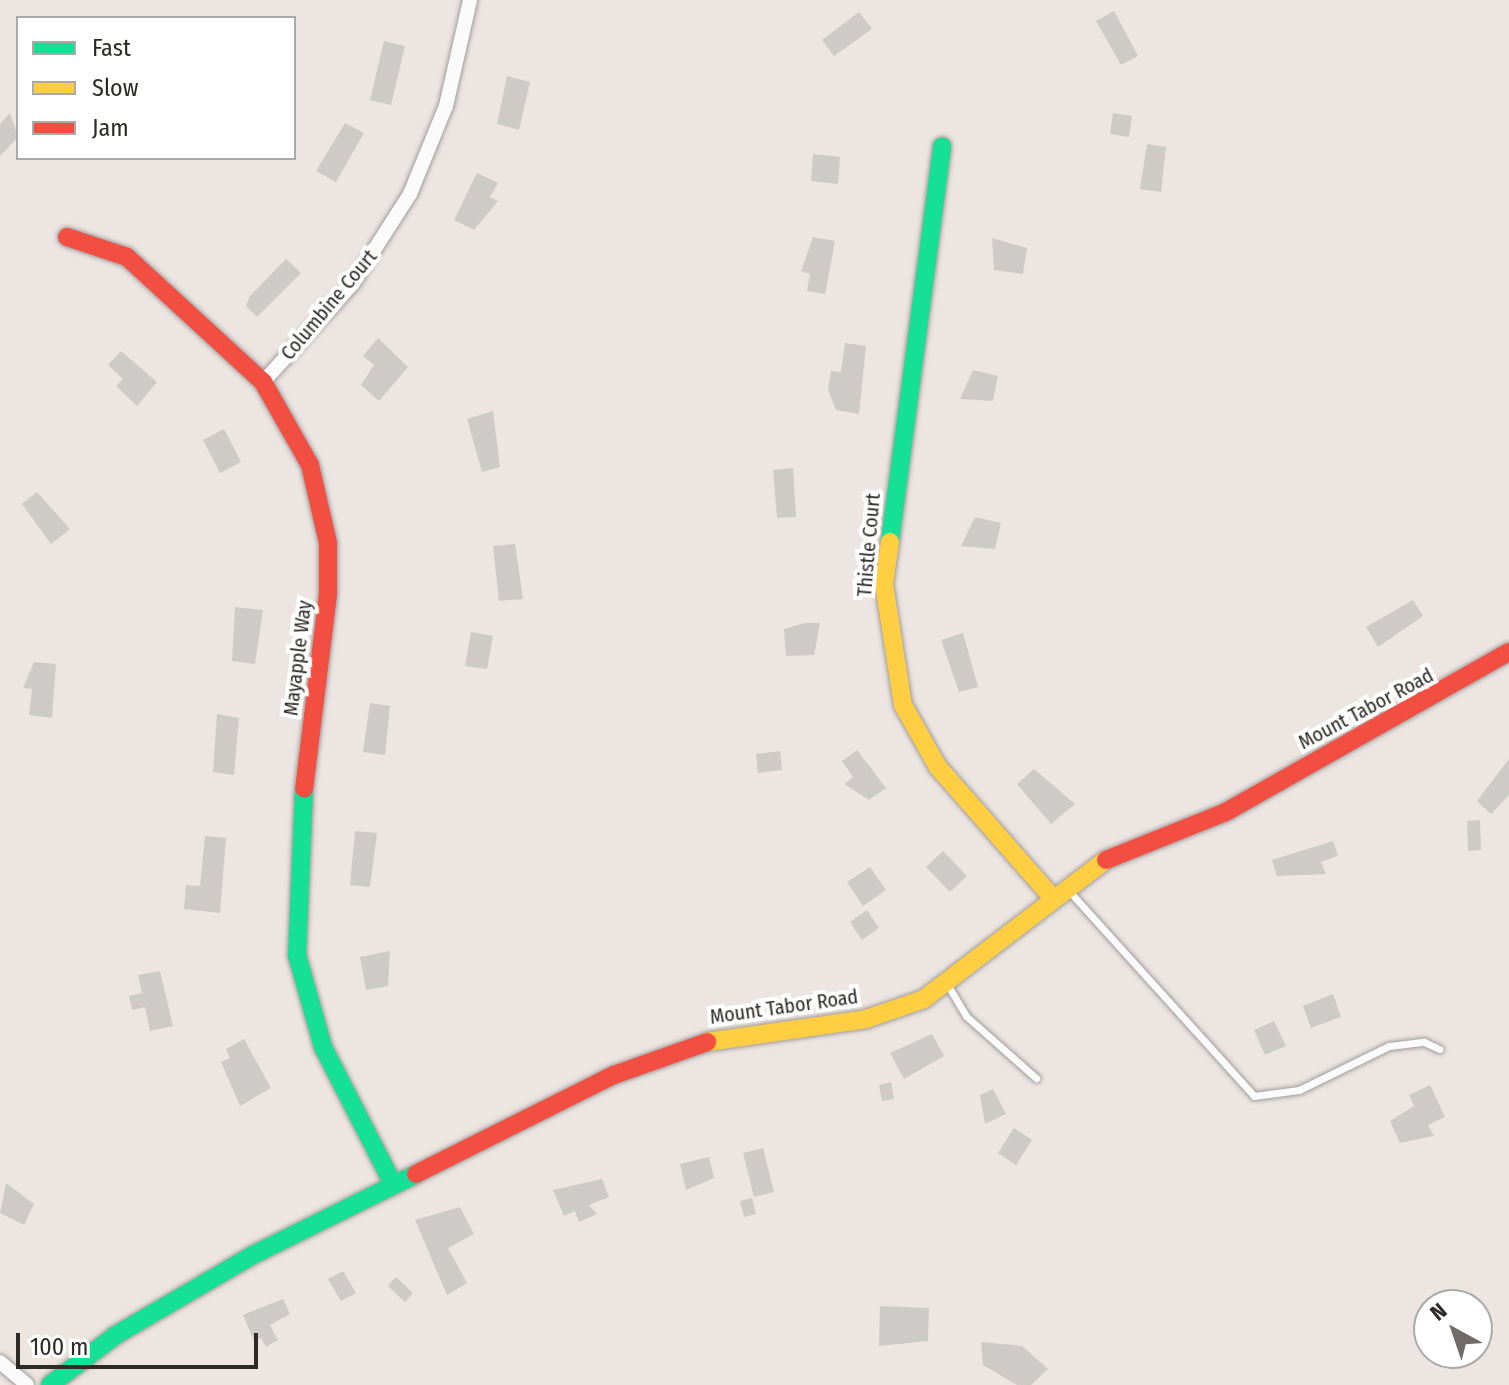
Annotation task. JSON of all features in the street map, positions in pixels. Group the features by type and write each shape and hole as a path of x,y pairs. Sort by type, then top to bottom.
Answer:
{"street":[{"name":"Columbine Court","path":"263,382 353,283 410,194 446,106 470,0"},
{"name":"Thistle Court","path":"942,146 888,546 890,651 903,705 938,767 1058,891"},
{"name":"Mayapple Way","path":"67,237 127,257 263,382 310,465 328,543 297,848 297,955 323,1047 392,1182"},
{"name":"Mount Tabor Road","path":"50,1385 116,1335 392,1182 678,1049 866,1019 947,984 1058,891 1108,859 1226,812 1509,652"},
{"path":"0,1362 27,1385"}],"lane":[{"path":"1058,891 1254,1096 1299,1090 1389,1046 1424,1042 1439,1049"},
{"path":"947,984 966,1016 1036,1078"}],"building":[{"path":"1114,11 1138,56 1121,65 1096,21"},
{"path":"859,12 872,29 834,56 822,40"},
{"path":"384,41 405,46 391,105 370,100"},
{"path":"507,76 530,82 519,130 497,124"},
{"path":"10,113 16,139 0,156 0,124"},
{"path":"1113,113 1132,116 1129,137 1110,134"},
{"path":"345,123 364,133 336,182 316,171"},
{"path":"1147,144 1166,147 1161,192 1140,189"},
{"path":"813,154 840,157 838,184 811,181"},
{"path":"477,173 498,183 490,197 498,201 474,230 454,220"},
{"path":"813,237 835,241 825,294 807,291 810,274 801,271"},
{"path":"992,238 1027,248 1023,274 994,270"},
{"path":"286,259 301,273 257,317 246,306 250,296"},
{"path":"378,338 408,367 379,401 361,385 374,365 363,356"},
{"path":"845,343 866,346 859,414 836,410 828,390 831,371 841,372"},
{"path":"121,351 157,382 137,406 116,386 123,379 108,365"},
{"path":"973,370 998,376 993,401 960,399"},
{"path":"493,411 500,467 482,472 467,419"},
{"path":"224,429 241,462 220,473 203,440"},
{"path":"793,468 796,517 777,518 773,470"},
{"path":"37,492 70,529 51,544 22,504"},
{"path":"975,517 1001,523 995,549 961,546"},
{"path":"515,544 523,599 499,601 493,546"},
{"path":"1413,600 1423,616 1378,647 1366,627"},
{"path":"235,607 263,610 255,664 232,661"},
{"path":"805,623 820,623 814,655 786,656 784,629"},
{"path":"471,632 493,636 487,669 465,666"},
{"path":"963,633 978,687 959,692 941,640"},
{"path":"34,662 56,664 52,718 29,715 32,689 23,688"},
{"path":"370,703 390,706 385,755 363,752"},
{"path":"217,714 239,718 234,775 213,772"},
{"path":"857,750 886,788 869,800 844,784 853,777 842,761"},
{"path":"780,751 782,770 758,773 756,754"},
{"path":"1509,759 1509,795 1491,814 1477,801"},
{"path":"1034,769 1075,804 1051,824 1017,784"},
{"path":"1480,820 1481,850 1468,851 1467,821"},
{"path":"355,831 377,833 370,887 350,885"},
{"path":"205,836 226,838 220,913 184,909 186,885 200,886"},
{"path":"1333,841 1338,856 1321,862 1326,874 1277,876 1272,860"},
{"path":"943,851 967,876 950,892 926,867"},
{"path":"870,867 886,890 863,906 847,882"},
{"path":"867,910 879,928 862,940 850,922"},
{"path":"390,951 388,986 366,990 360,957"},
{"path":"160,971 173,1026 150,1031 145,1007 132,1010 129,996 142,993 138,975"},
{"path":"1333,994 1341,1017 1311,1028 1303,1006"},
{"path":"1274,1021 1286,1046 1265,1055 1254,1030"},
{"path":"932,1034 944,1056 904,1079 890,1053"},
{"path":"244,1039 271,1088 240,1106 221,1062 230,1058 226,1049"},
{"path":"891,1082 894,1099 882,1101 879,1085"},
{"path":"1430,1085 1445,1117 1428,1125 1434,1136 1400,1143 1390,1121 1414,1106 1409,1095"},
{"path":"993,1089 1006,1114 985,1124 980,1095"},
{"path":"1014,1128 1032,1140 1016,1165 998,1153"},
{"path":"763,1148 774,1192 754,1197 743,1153"},
{"path":"709,1157 714,1178 686,1190 680,1164"},
{"path":"602,1179 609,1197 589,1205 597,1214 579,1222 575,1211 564,1216 553,1190"},
{"path":"6,1183 34,1204 24,1225 0,1213"},
{"path":"752,1198 756,1214 744,1217 740,1201"},
{"path":"460,1207 474,1234 448,1248 467,1283 447,1295 415,1220"},
{"path":"343,1271 356,1293 341,1301 328,1279"},
{"path":"396,1277 413,1293 405,1302 388,1286"},
{"path":"283,1299 290,1314 270,1325 278,1340 266,1347 261,1338 254,1341 243,1315"},
{"path":"880,1306 929,1308 928,1341 879,1346"},
{"path":"981,1342 1022,1346 1048,1369 1031,1385 1017,1385 983,1365"}],"traffic: fast":[{"path":"890,542 942,146"},
{"path":"304,789 297,955 323,1047 392,1182"},
{"path":"50,1385 116,1335 253,1255 416,1174"}],"traffic: slow":[{"path":"890,542 884,584 903,705 938,767 1051,896"},
{"path":"707,1042 866,1019 924,999 1106,860"}],"traffic: jam":[{"path":"67,237 127,257 263,382 310,465 328,543 328,594 304,789"},
{"path":"1106,860 1226,812 1509,652"},
{"path":"416,1174 614,1075 707,1042"}]}
